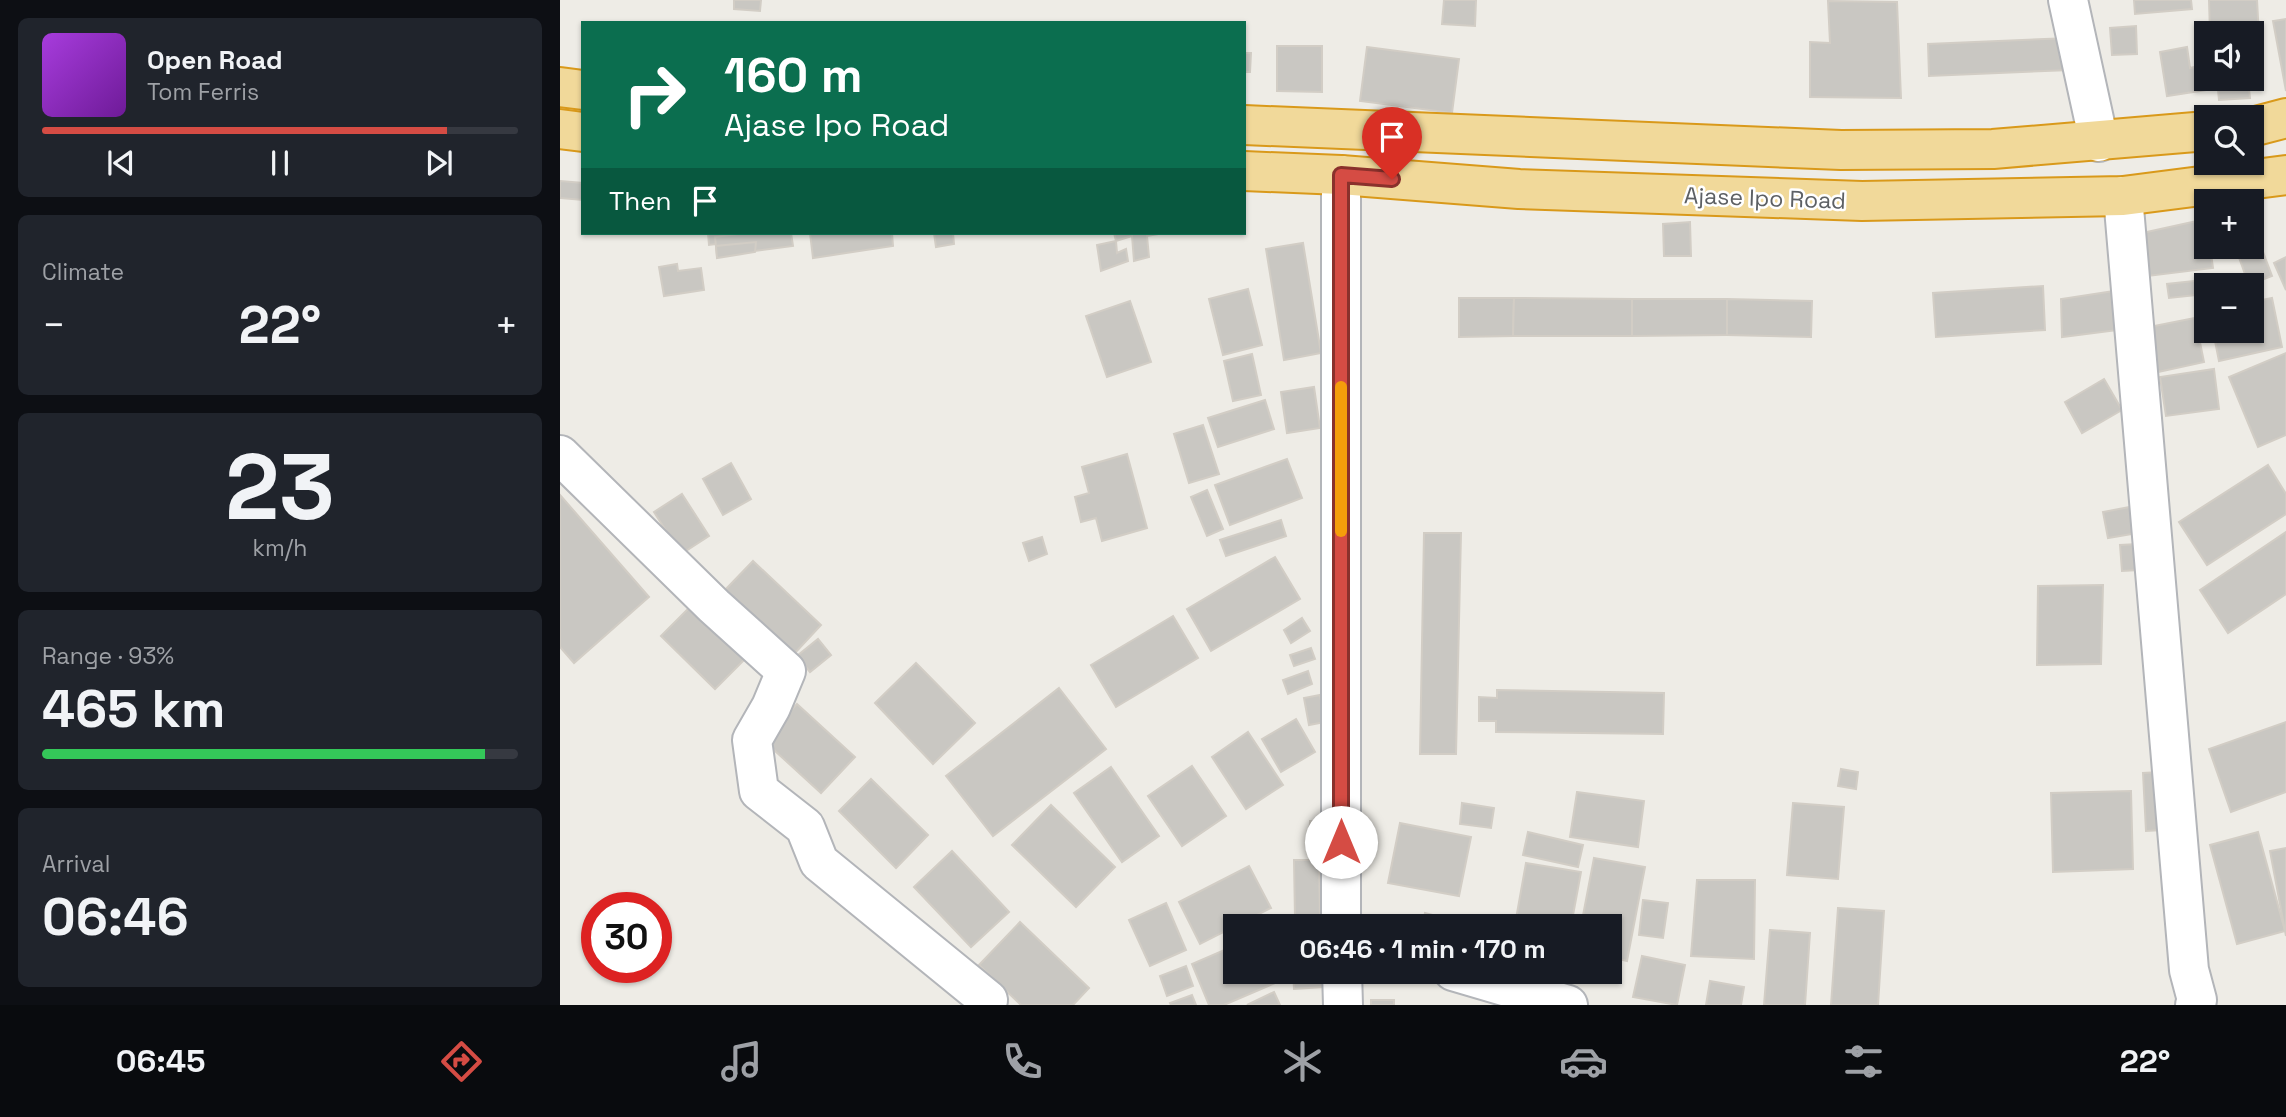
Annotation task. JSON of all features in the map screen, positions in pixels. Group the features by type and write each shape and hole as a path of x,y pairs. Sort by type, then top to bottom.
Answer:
{"highway":[{"path":"560,87 581,90"},
{"path":"2264,124 2286,118"},
{"path":"1246,125 1841,149 1993,149 2194,132"},
{"path":"560,129 581,132"},
{"name":"Ajase Ipo Road","path":"1246,171 1341,175 1519,189 1862,201 2123,196 2286,175"}],"street":[{"path":"2068,0 2099,142"},
{"path":"1341,175 1341,914"},
{"path":"2123,196 2189,970 2197,1000 2195,1005"},
{"path":"560,455 695,588 786,671 771,707 752,740 759,791 805,827 819,862 988,1000"},
{"path":"1342,984 1343,1005"},
{"path":"1497,984 1567,1005"}],"building":[{"path":"734,0 761,0 760,11 734,9"},
{"path":"1444,0 1476,0 1475,26 1442,24"},
{"path":"2134,0 2191,0 2192,9 2135,14"},
{"path":"2209,0 2257,0 2258,21 2210,21"},
{"path":"1828,1 1897,2 1901,98 1810,97 1810,42 1830,43"},
{"path":"2286,19 2286,91 2273,21"},
{"path":"2136,26 2137,54 2112,55 2110,28"},
{"path":"2069,38 2070,70 1929,76 1928,44"},
{"path":"1277,46 1322,46 1322,92 1277,91"},
{"path":"1367,47 1459,59 1452,113 1360,101"},
{"path":"2187,47 2190,68 2194,67 2194,91 2200,91 2167,96 2160,52"},
{"path":"1246,53 1251,53 1250,72 1246,72"},
{"path":"2218,91 2249,91 2250,98 2219,100"},
{"path":"560,181 581,183 581,200 560,198"},
{"path":"1690,222 1691,256 1664,256 1663,224"},
{"path":"2194,222 2194,259 2212,259 2213,268 2148,276 2142,233"},
{"path":"708,235 756,235 757,239 709,245"},
{"path":"791,235 793,246 717,256 715,237"},
{"path":"810,235 892,235 893,246 813,258"},
{"path":"934,235 953,235 954,244 936,247"},
{"path":"1114,235 1153,235 1147,236 1149,257 1134,261 1132,236 1116,241"},
{"path":"1116,241 1117,253 1126,249 1128,261 1101,271 1097,245"},
{"path":"756,242 755,252 717,258 716,246"},
{"path":"1303,243 1321,353 1284,360 1266,249"},
{"path":"2264,255 2272,276 2264,279 2264,273 2245,273 2240,259 2264,259"},
{"path":"2286,257 2286,290 2274,263"},
{"path":"677,264 678,271 701,268 704,290 664,296 659,267"},
{"path":"2194,281 2194,295 2169,298 2167,284"},
{"path":"2043,286 2045,330 1936,337 1933,293"},
{"path":"1248,289 1262,345 1223,355 1209,299"},
{"path":"2121,290 2126,329 2062,337 2061,299"},
{"path":"1459,298 1514,298 1513,336 1459,337"},
{"path":"1514,298 1632,299 1632,336 1513,336"},
{"path":"2272,298 2282,347 2219,361 2215,343 2264,343 2264,300"},
{"path":"1632,299 1727,299 1727,335 1632,336"},
{"path":"1727,299 1812,301 1811,337 1727,335"},
{"path":"1130,301 1151,362 1107,377 1086,316"},
{"path":"2194,318 2194,343 2200,343 2204,362 2158,372 2149,327"},
{"path":"2286,353 2286,435 2258,447 2229,377"},
{"path":"1252,354 1261,395 1233,401 1224,361"},
{"path":"2214,369 2219,409 2166,416 2160,377"},
{"path":"2104,379 2122,410 2082,433 2065,402"},
{"path":"1314,387 1320,428 1287,433 1281,392"},
{"path":"1265,400 1274,429 1218,447 1208,418"},
{"path":"1203,425 1219,474 1189,483 1174,434"},
{"path":"1127,454 1147,528 1102,541 1096,518 1081,522 1075,497 1089,493 1082,467"},
{"path":"1287,459 1302,498 1230,525 1215,485"},
{"path":"731,463 751,499 723,515 703,479"},
{"path":"2268,465 2286,494 2286,514 2207,565 2179,522"},
{"path":"1207,490 1223,529 1207,536 1191,497"},
{"path":"682,494 709,536 681,554 654,512"},
{"path":"560,495 649,597 574,663 560,647"},
{"path":"2135,506 2138,533 2108,538 2103,512"},
{"path":"1281,520 1286,536 1226,556 1220,540"},
{"path":"2286,532 2286,594 2228,633 2200,590"},
{"path":"1424,533 1461,533 1456,754 1420,754"},
{"path":"1042,537 1047,554 1029,561 1023,543"},
{"path":"2138,544 2139,570 2122,571 2120,545"},
{"path":"1275,557 1300,599 1211,651 1187,609"},
{"path":"753,561 821,625 793,655 725,590"},
{"path":"2103,585 2101,664 2037,665 2038,586"},
{"path":"696,601 749,655 715,689 661,636"},
{"path":"1173,616 1198,658 1116,707 1091,665"},
{"path":"1302,618 1310,631 1291,643 1284,630"},
{"path":"818,639 831,655 810,672 797,656"},
{"path":"1311,648 1315,659 1294,666 1290,655"},
{"path":"916,663 975,723 933,764 875,703"},
{"path":"1308,671 1312,684 1288,694 1283,680"},
{"path":"1059,688 1106,749 993,836 946,776"},
{"path":"1497,690 1664,693 1663,734 1496,732 1496,721 1479,721 1479,697 1497,698"},
{"path":"1320,695 1325,722 1309,725 1304,698"},
{"path":"797,704 855,757 821,793 763,740"},
{"path":"1296,719 1315,752 1281,772 1262,739"},
{"path":"2286,722 2286,792 2231,812 2209,749"},
{"path":"1248,732 1283,785 1246,809 1212,757"},
{"path":"1192,766 1226,816 1182,846 1148,796"},
{"path":"1111,767 1159,836 1122,862 1074,793"},
{"path":"1841,769 1858,772 1856,789 1838,786"},
{"path":"2160,772 2163,830 2146,831 2143,773"},
{"path":"871,779 928,835 896,868 839,811"},
{"path":"2131,791 2133,869 2053,872 2051,793"},
{"path":"1577,792 1644,801 1638,847 1570,837"},
{"path":"1462,803 1494,808 1491,828 1460,824"},
{"path":"1793,803 1844,807 1838,879 1787,875"},
{"path":"1051,805 1115,867 1076,907 1012,845"},
{"path":"1310,821 1332,822 1331,844 1309,843"},
{"path":"1400,823 1471,837 1459,896 1388,883"},
{"path":"1528,832 1583,845 1578,867 1523,855"},
{"path":"2258,832 2285,931 2237,944 2210,845"},
{"path":"2286,848 2286,936 2270,851"},
{"path":"952,851 1009,912 971,947 914,887"},
{"path":"1594,858 1645,867 1627,961 1622,960 1622,914 1583,914"},
{"path":"1294,860 1319,860 1320,914 1295,914"},
{"path":"1526,863 1581,872 1573,914 1517,914"},
{"path":"1249,866 1271,908 1259,914 1223,914 1223,932 1200,944 1179,902"},
{"path":"1697,880 1755,880 1754,959 1691,956"},
{"path":"1643,900 1668,903 1663,938 1639,935"},
{"path":"1166,903 1186,950 1150,966 1129,920"},
{"path":"1838,908 1884,911 1878,1005 1831,1005"},
{"path":"1020,922 1089,988 1073,1005 1021,1005 979,965"},
{"path":"1770,930 1810,933 1805,1005 1764,1005"},
{"path":"1223,951 1223,984 1273,984 1224,1005 1209,1005 1192,964"},
{"path":"1642,956 1685,965 1677,1005 1633,997"},
{"path":"1186,966 1193,986 1167,996 1160,976"},
{"path":"1710,981 1744,987 1741,1005 1706,1005"},
{"path":"1294,984 1324,984 1324,987 1294,989"},
{"path":"1274,992 1280,1005 1247,1005"},
{"path":"1192,995 1196,1005 1170,1003"},
{"path":"1371,1000 1394,1000 1394,1005 1371,1005"}],"slow traffic":[{"path":"1341,387 1341,531"}],"route":[{"path":"1341,842 1341,175 1392,179"}]}
